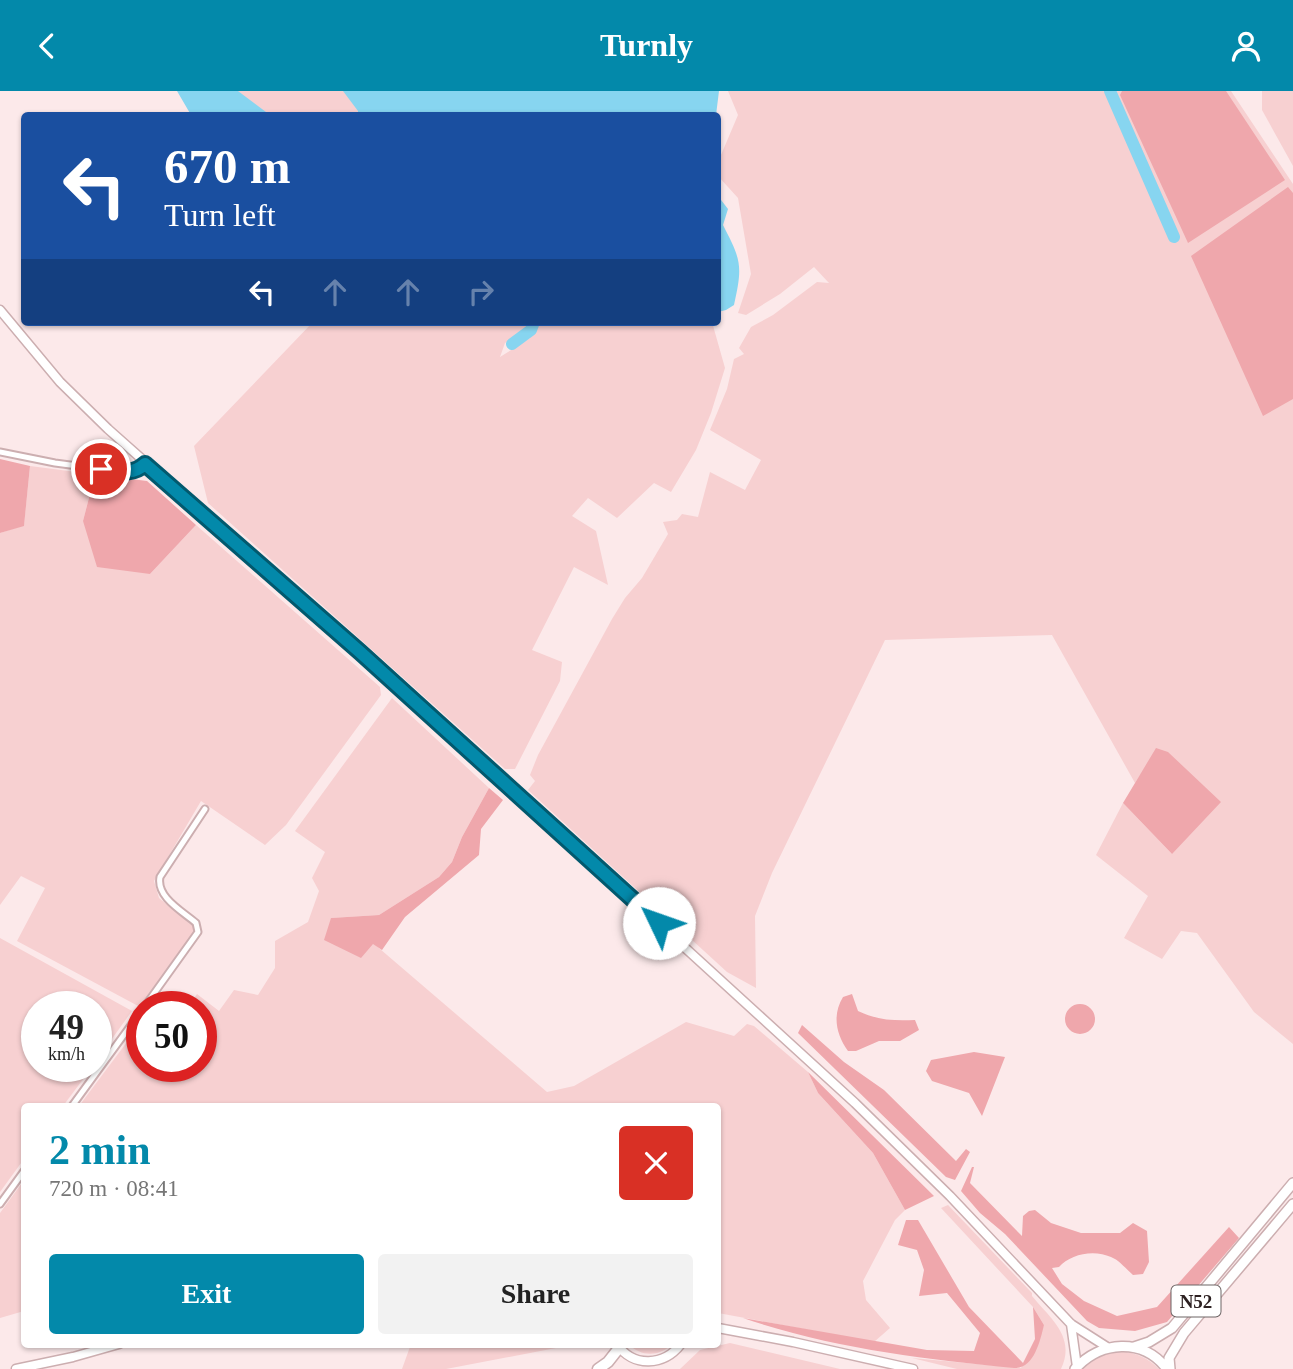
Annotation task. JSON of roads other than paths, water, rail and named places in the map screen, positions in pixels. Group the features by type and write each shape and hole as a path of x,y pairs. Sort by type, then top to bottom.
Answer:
{"highway":[{"path":"598,1369 608,1362 617,1348"}],"main road":[{"path":"0,310 60,381 145,464 422,708 855,1103 950,1196 1071,1324 1107,1347"},
{"name":"N52","path":"1107,1347 1134,1347 1149,1342 1172,1328 1293,1183"},
{"name":"N52","path":"1169,1369 1169,1358 1184,1333 1293,1204"},
{"path":"1071,1324 1076,1368"},
{"path":"721,1329 913,1369"},
{"path":"1076,1368 1092,1353 1107,1347"},
{"name":"N52","path":"1134,1347 1151,1354 1169,1369"},
{"path":"16,1369 105,1348"},
{"path":"620,1348 638,1361 650,1362 672,1355 678,1348"}],"street":[{"path":"0,452 55,463 124,472 139,470 145,464"},
{"path":"155,991 198,932 196,923 163,895 158,886 160,877 205,809"},
{"path":"74,1103 126,1031"},
{"path":"0,1204 21,1175"}],"water":[{"path":"177,91 238,91 266,112 189,112"},
{"path":"343,91 719,91 716,112 358,111"},
{"path":"721,200 728,209 723,225 739,263 739,281 734,305 721,311"}],"waterway":[{"path":"1110,91 1174,237"},
{"path":"512,344 532,326"}]}
